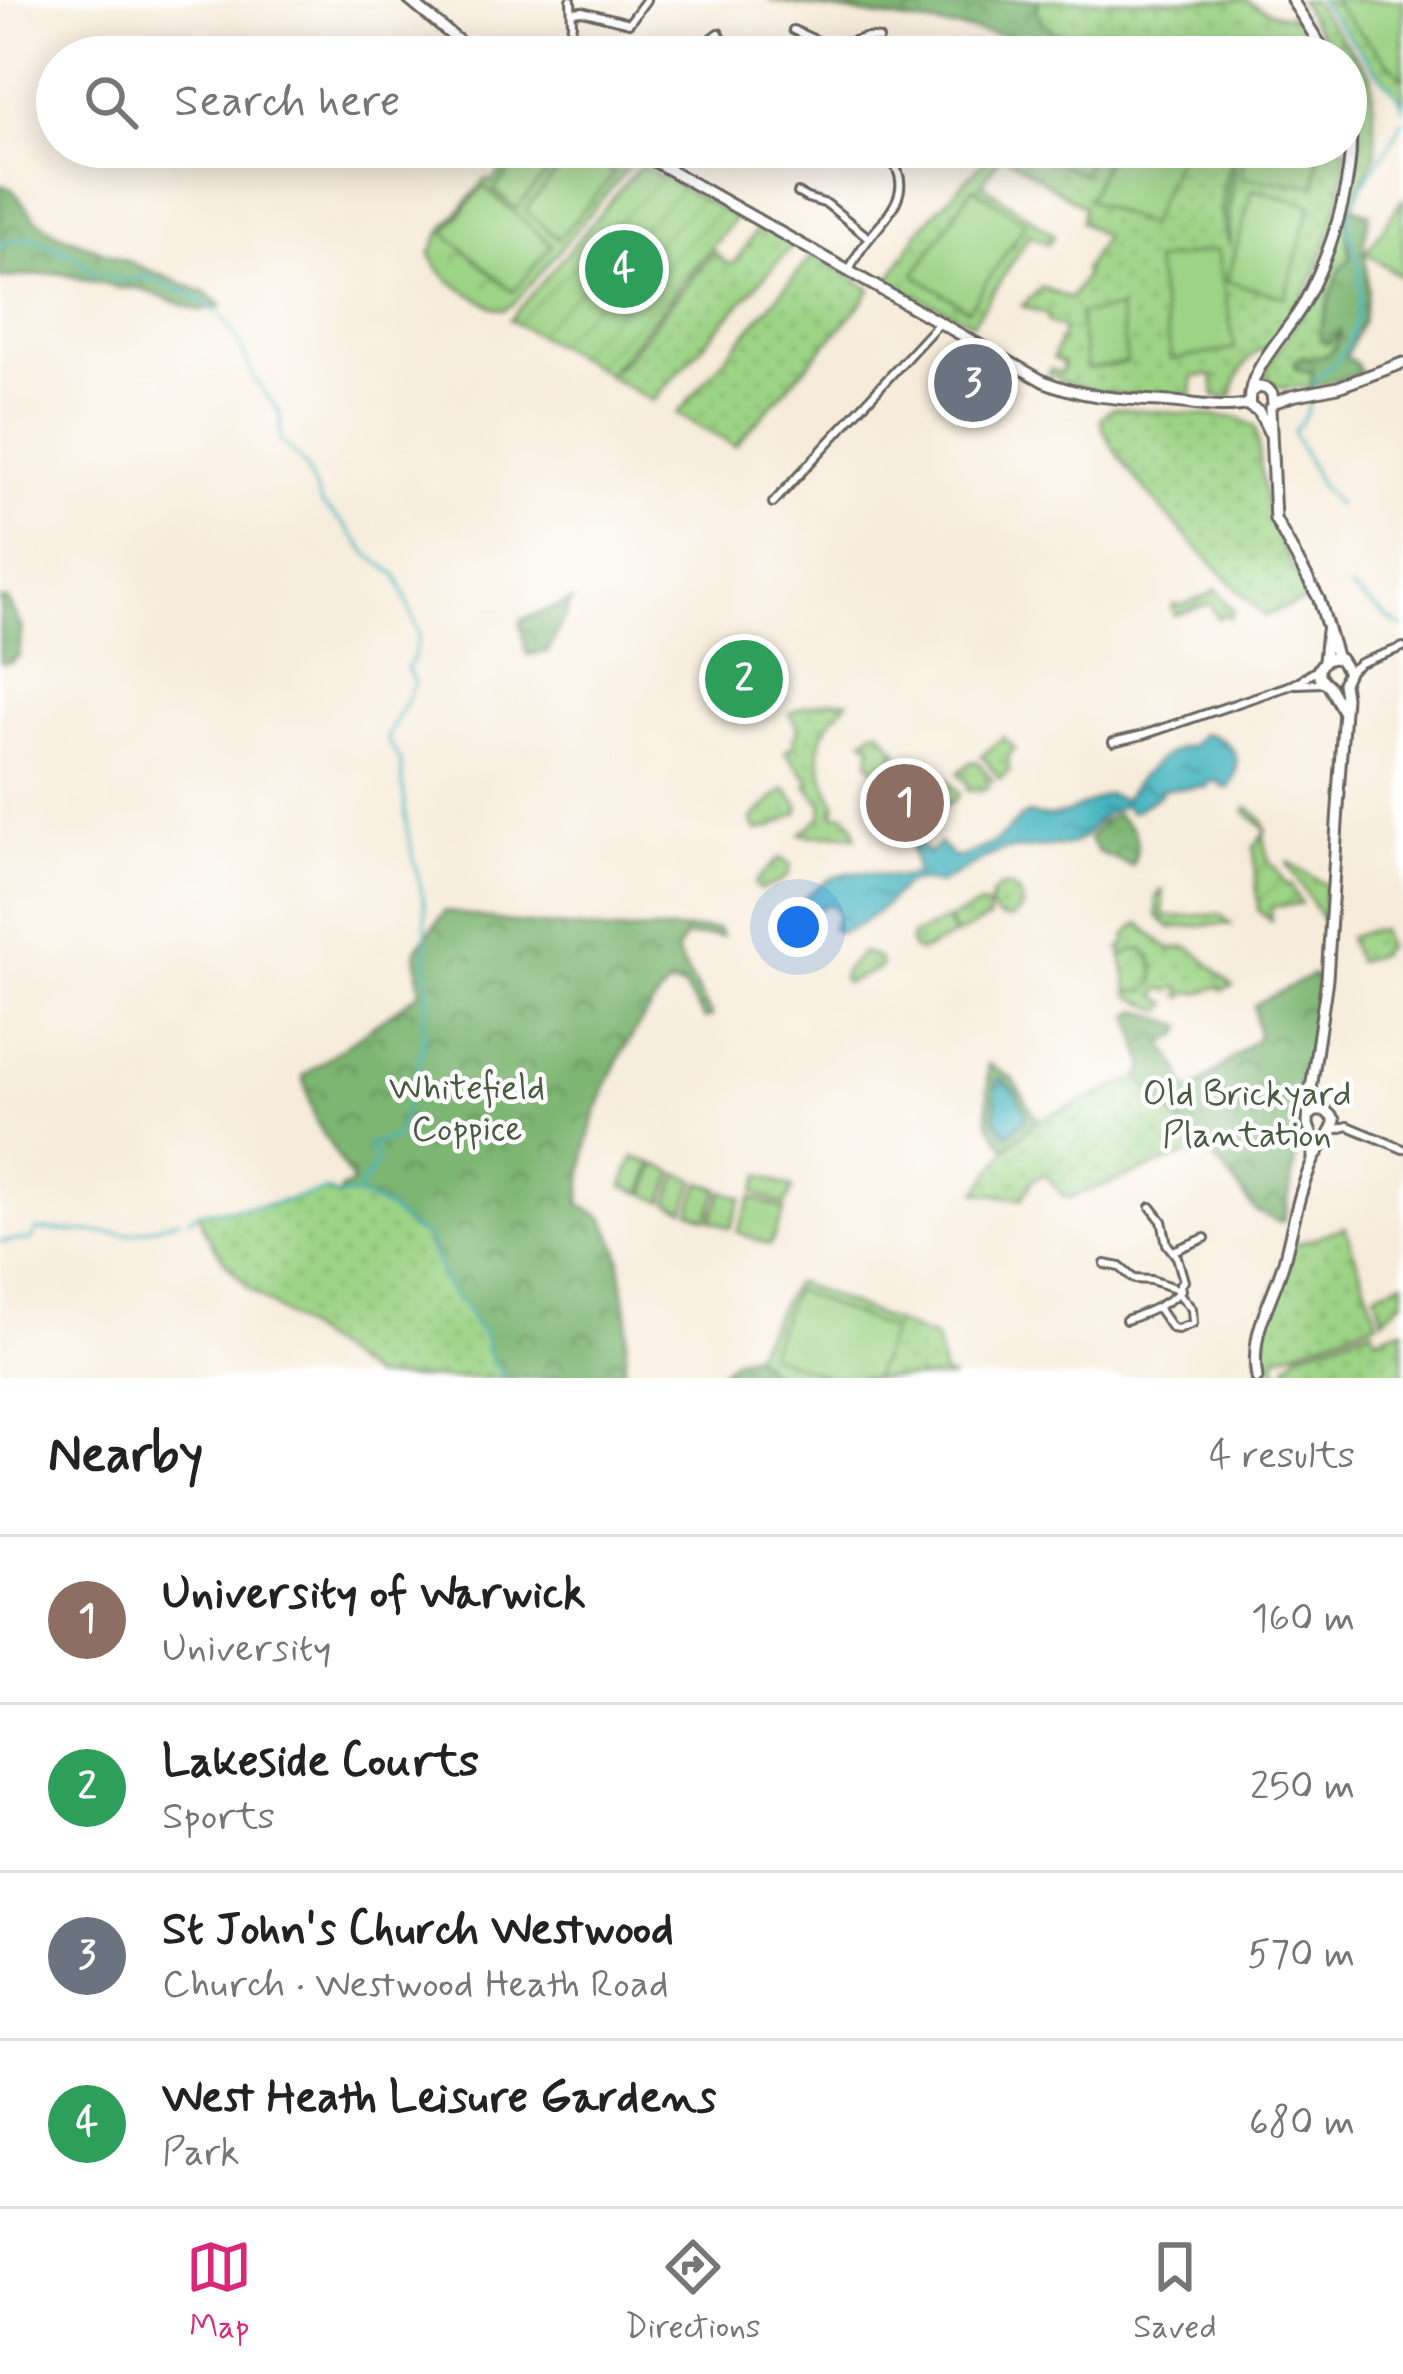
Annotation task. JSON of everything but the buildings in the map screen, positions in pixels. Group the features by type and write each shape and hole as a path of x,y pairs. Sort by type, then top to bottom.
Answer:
{"street":[{"path":"409,0 453,36"},
{"path":"570,36 571,0"},
{"path":"572,12 629,23 646,0"},
{"path":"1292,0 1315,36"},
{"path":"793,30 807,36"},
{"path":"666,168 1043,381 1077,394 1263,407 1403,363"},
{"path":"850,271 854,257 889,217 899,195 897,168"},
{"path":"1263,407 1249,396 1262,364 1303,304 1332,233 1349,168"},
{"path":"798,193 827,204 868,238"},
{"path":"773,503 940,321"},
{"path":"1262,364 1261,377 1268,389 1263,407 1270,432 1274,519 1319,599 1343,669 1323,1002 1308,1125 1313,1159"},
{"path":"1252,391 1258,387 1305,394"},
{"path":"1327,631 1318,674 1343,711"},
{"path":"1294,684 1326,685 1343,669 1403,646"},
{"path":"1113,742 1294,684 1322,664 1343,669"},
{"path":"1311,1088 1322,1110"},
{"path":"1257,1378 1255,1340 1282,1268 1313,1159 1335,1120 1322,1110 1309,1116"},
{"path":"1311,1133 1319,1137 1348,1126 1403,1150"},
{"path":"1151,1207 1162,1221 1167,1244 1184,1276 1180,1292 1192,1310 1193,1323 1172,1328 1158,1308"},
{"path":"1173,1250 1204,1238"},
{"path":"1105,1264 1120,1267 1134,1279 1151,1280 1180,1292"},
{"path":"1126,1320 1158,1308 1180,1292"}],"green space":[{"path":"768,0 888,0 958,9 971,3 968,0 1039,0 1036,9 1042,22 1060,36 1008,36"},
{"path":"1039,0 1246,0 1278,14 1299,16 1311,36 1060,36 1036,9"},
{"path":"1299,0 1311,0 1340,36 1320,36"},
{"path":"1318,0 1403,0 1403,102 1367,59 1367,36 1348,36"},
{"path":"1403,0 1403,78 1367,36 1333,3"},
{"path":"1367,70 1376,154 1346,218 1350,259 1339,271 1321,324 1335,338 1339,330 1337,344 1323,356 1302,356 1295,361 1301,371 1312,371 1311,387 1280,388 1270,384 1268,366 1309,303 1345,203 1352,168 1367,168"},
{"path":"504,168 628,168 504,310 458,286 430,254 441,232 486,179 491,183"},
{"path":"512,168 551,168 516,209 494,190"},
{"path":"560,168 607,168 614,174 558,239 525,210"},
{"path":"638,168 646,168 736,218 608,374 510,320"},
{"path":"977,168 993,168 982,184 1054,235 1048,244 1030,235 973,323 888,282 920,229"},
{"path":"1024,168 1345,168 1332,228 1317,269 1265,351 1261,349 1245,364 1232,397 1215,397 1213,376 1193,376 1192,397 1100,391 1048,374 1050,369 1060,373 1064,364 1053,358 1064,329 1047,321 1048,315 1022,306 1042,287 1070,299 1086,274 1083,271 1104,237 1081,222 1084,207"},
{"path":"1102,168 1173,168 1148,226 1088,200"},
{"path":"1229,168 1235,168 1230,244 1222,198"},
{"path":"1243,168 1317,168 1316,185 1242,178"},
{"path":"0,185 12,189 36,219 57,233 206,293 222,306 200,311 137,288 59,273 0,278"},
{"path":"483,186 552,245 513,292 445,233"},
{"path":"973,187 1026,223 968,310 915,274"},
{"path":"1253,189 1311,205 1285,297 1227,281"},
{"path":"1403,199 1403,278 1366,253"},
{"path":"1349,206 1370,213 1364,242 1368,290 1362,323 1345,357 1355,362 1361,374 1311,387 1312,371 1295,369 1295,361 1328,354 1339,339 1340,331 1324,343 1320,331 1339,271 1350,259"},
{"path":"759,226 793,245 653,401 607,376 714,251 726,263 735,263"},
{"path":"1217,250 1235,349 1172,360 1154,261"},
{"path":"813,255 871,289 858,308 735,446 677,414"},
{"path":"1119,309 1127,363 1087,369 1079,314"},
{"path":"1115,408 1239,418 1255,427 1269,516 1311,599 1264,616 1171,520 1123,462 1101,419"},
{"path":"1216,589 1234,611 1230,618 1228,614 1217,618 1211,603 1175,615 1175,603 1179,606"},
{"path":"0,599 8,600 22,628 19,656 10,663 0,662"},
{"path":"572,601 548,652 527,655 523,619"},
{"path":"724,651 777,673 763,707 710,684"},
{"path":"830,701 848,701 823,734 822,770 836,804 833,813 845,814 856,837 801,834 822,816 823,804 785,752 796,743 798,730 790,713"},
{"path":"880,730 898,751 878,772 869,762 871,745 864,739"},
{"path":"1003,737 1015,749 1008,757 1009,771 1000,779 982,756"},
{"path":"900,757 917,771 905,782 908,786 890,784 885,780 888,772 880,773"},
{"path":"977,761 994,782 988,777 986,788 967,790 970,787 958,773"},
{"path":"939,771 959,793 936,814 916,791"},
{"path":"783,790 799,805 799,812 757,830 752,819"},
{"path":"1248,807 1260,818 1265,829 1245,811"},
{"path":"1116,814 1135,835 1132,866 1098,852 1089,839 1102,822"},
{"path":"1264,832 1271,865 1301,904 1271,907 1271,921 1258,910 1254,847"},
{"path":"780,858 790,864 788,874 759,890 756,881"},
{"path":"1287,863 1325,885 1323,921"},
{"path":"1006,887 1017,892 1022,903 1017,914 1006,919 995,914 990,903 995,892"},
{"path":"1160,890 1164,917 1220,914 1231,924 1171,928 1157,916"},
{"path":"981,905 987,907 989,919 956,935 948,920"},
{"name":"Whitefield Coppice","path":"445,911 613,931 718,929 722,936 685,937 676,952 712,1016 705,1019 683,987 668,986 618,1062 587,1147 580,1204 604,1218 618,1249 628,1318 624,1370 629,1378 505,1378 492,1362 482,1331 442,1279 425,1237 388,1208 360,1196 338,1197 341,1189 353,1183 315,1120 303,1076 420,992 416,950"},
{"path":"946,920 954,936 919,952 913,949 912,936"},
{"path":"1139,923 1169,949 1194,950 1233,986 1186,993 1184,998 1178,987 1163,988 1156,995 1169,1004 1163,1011 1130,996 1129,991 1148,989 1154,976 1152,957 1144,950 1122,957 1126,935"},
{"path":"1380,930 1386,948 1357,962 1348,938"},
{"path":"1144,950 1153,964 1154,981 1145,991 1129,991 1122,957"},
{"path":"862,952 877,958 880,968 846,983 844,972"},
{"name":"Old Brickyard Plantation","path":"1312,975 1319,981 1302,1120 1286,1213 1279,1222 1256,1211 1223,1168 1147,1088 1140,1077 1145,1067 1131,1016 1139,1010 1184,1026 1163,1044 1186,1089 1193,1091 1258,1037 1254,1005"},
{"path":"988,1064 1013,1079 1038,1120 1006,1149 988,1122"},
{"path":"1140,1077 1195,1143 1189,1154 1070,1198 1045,1174 1033,1180 1022,1199 977,1192 1010,1144 1038,1120"},
{"path":"634,1157 653,1164 642,1193 623,1186"},
{"path":"656,1165 675,1172 663,1202 645,1194"},
{"path":"679,1174 696,1180 685,1210 668,1203"},
{"path":"761,1175 793,1188 785,1206 754,1192"},
{"path":"701,1182 719,1189 707,1219 690,1212"},
{"path":"328,1190 338,1197 360,1196 388,1208 425,1237 452,1295 482,1331 492,1362 505,1378 372,1378 250,1289 226,1263 198,1212 272,1204"},
{"path":"723,1191 742,1198 730,1228 711,1220"},
{"path":"752,1197 785,1210 770,1245 737,1232"},
{"path":"1345,1227 1378,1321 1275,1357 1278,1378 1262,1378 1262,1328 1291,1246"},
{"path":"1403,1281 1403,1300 1383,1319 1375,1293"},
{"path":"793,1284 936,1339 944,1375 953,1378 775,1378 753,1354"},
{"path":"794,1290 892,1330 873,1378 829,1378 768,1353"},
{"path":"1373,1328 1376,1337 1403,1328 1403,1378 1292,1378 1287,1364 1297,1353"},
{"path":"753,1354 775,1378 715,1378 735,1358"}],"water":[{"path":"1203,733 1223,741 1234,753 1236,769 1229,788 1219,781 1207,787 1162,789 1161,795 1138,809 1130,812 1124,805 1101,817 1083,838 1069,845 999,851 938,884 905,884 858,926 839,933 832,928 838,915 833,906 825,905 804,919 798,914 811,893 830,879 859,872 894,877 916,872 915,844 929,854 940,843 953,857 962,857 997,841 1027,814 1067,813 1107,794 1124,800 1153,765 1191,746"},
{"path":"1002,1079 1027,1114 1007,1134 995,1118 996,1080"}],"waterway":[{"path":"1318,0 1348,36"},
{"path":"1367,59 1401,100 1403,111"},
{"path":"1337,505 1320,485 1293,432 1307,412 1316,379 1342,353 1352,332 1360,274 1349,218 1403,120"},
{"path":"0,245 30,237 76,256 92,274 123,281 147,277 188,293 221,315 254,378 280,413 280,440 305,466 322,505 370,556 397,575 419,634 407,668 414,682 387,739 401,763 407,830 425,906 428,1003 419,1062 396,1139 368,1147 377,1157 360,1186 360,1196 388,1208 431,1244 442,1279 482,1331 492,1362 505,1378"},
{"path":"1351,589 1403,627"},
{"path":"189,1219 198,1212 272,1204 328,1190 338,1196 360,1196"},
{"path":"0,1242 32,1239 36,1231 46,1230 131,1234 178,1220"}],"place":[{"name":"West Heath Leisure Gardens","path":"624,269"},
{"name":"St John's Church Westwood","path":"973,383"},
{"name":"Lakeside Courts","path":"744,679"},
{"name":"University of Warwick","path":"905,803"}]}
